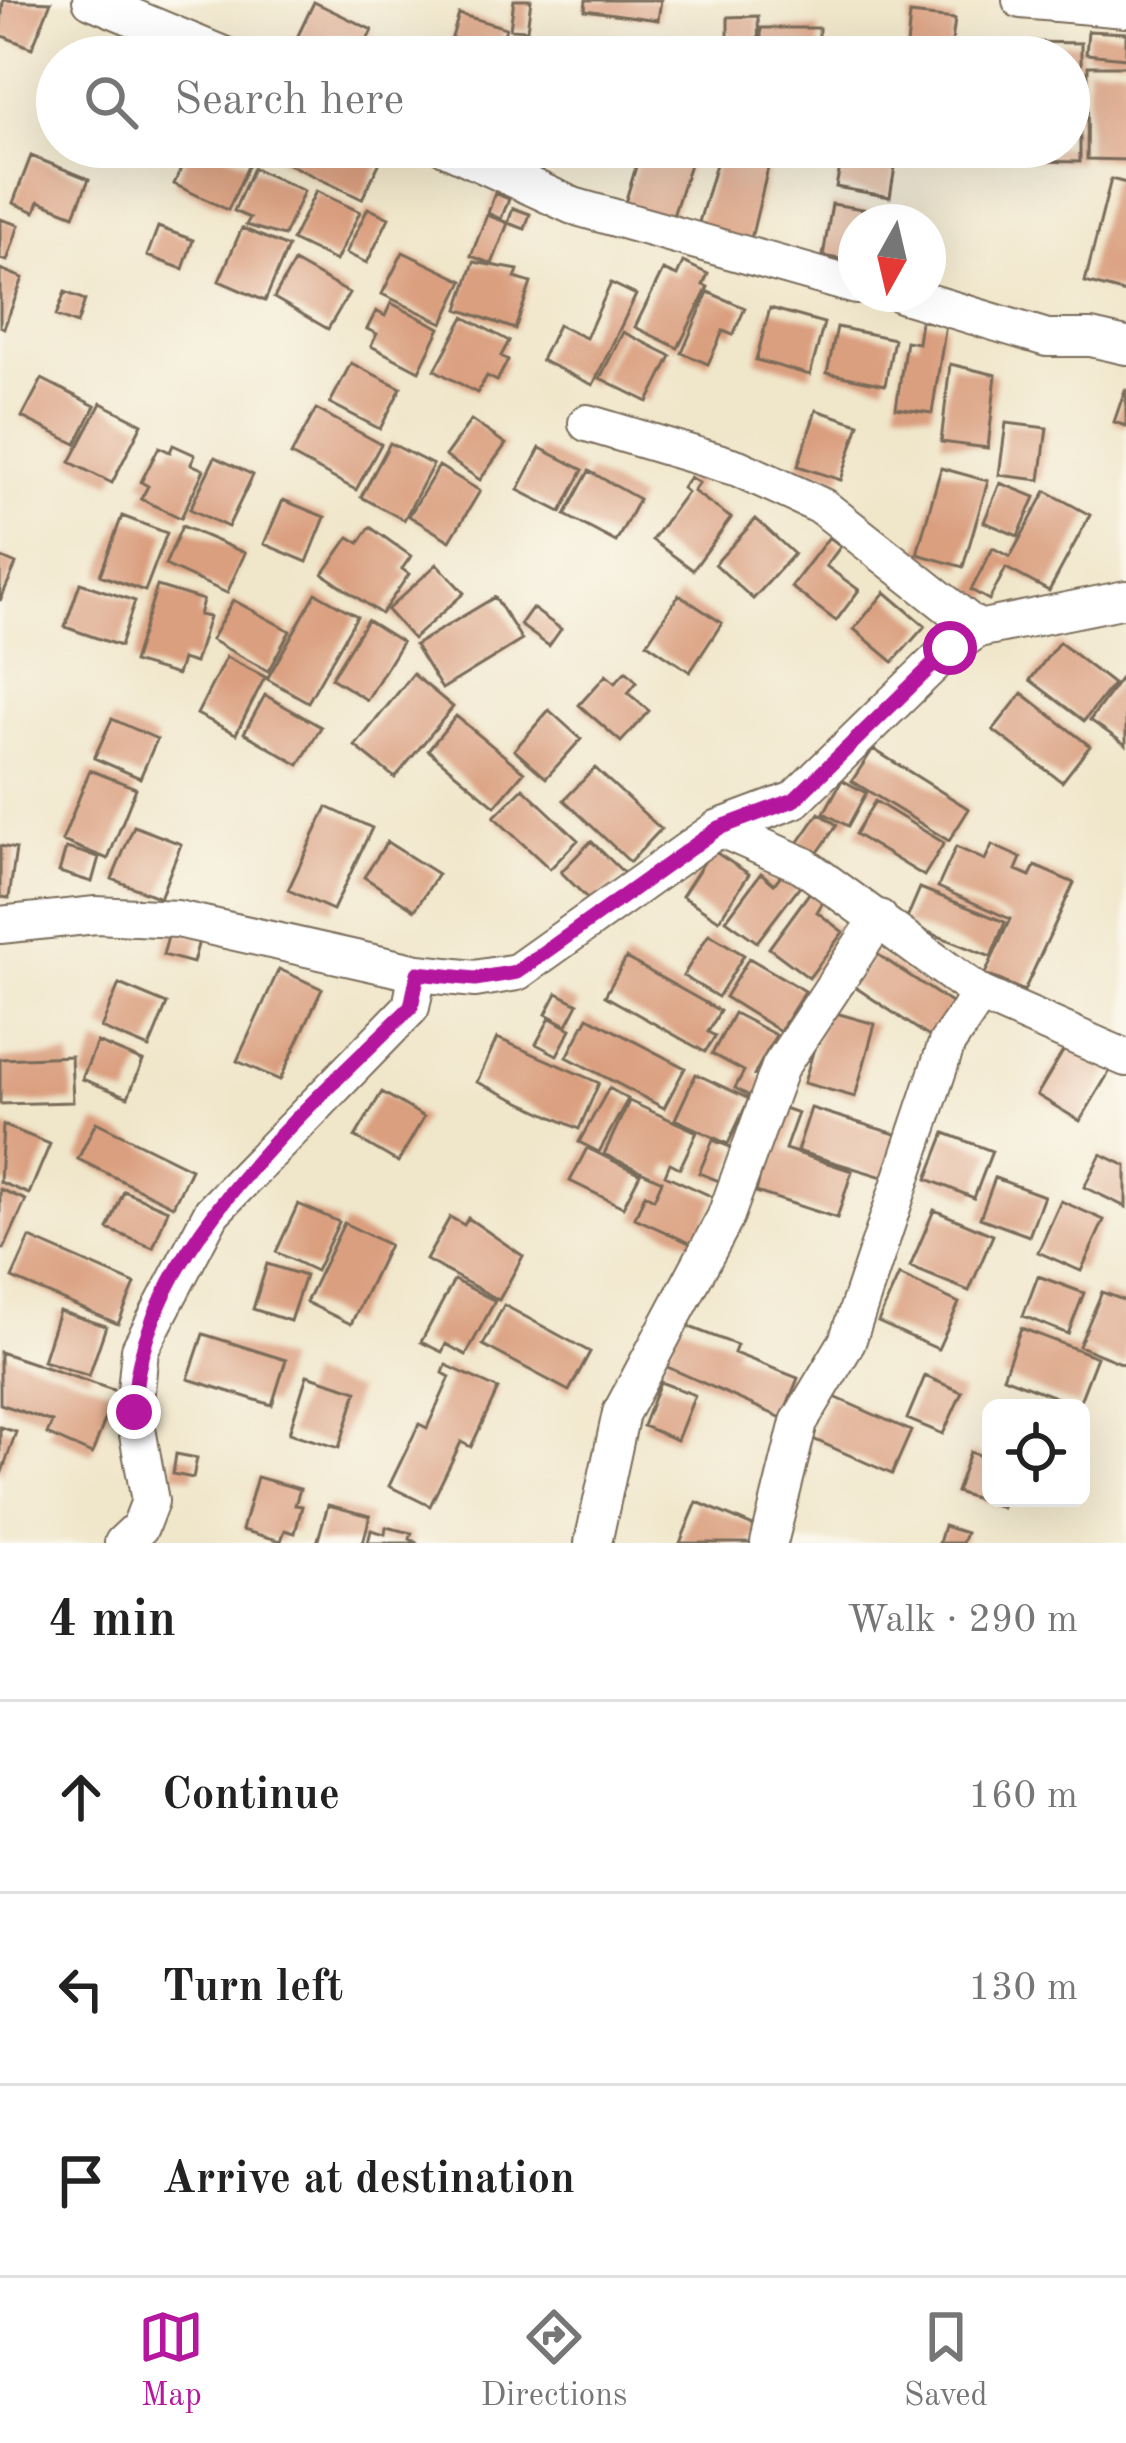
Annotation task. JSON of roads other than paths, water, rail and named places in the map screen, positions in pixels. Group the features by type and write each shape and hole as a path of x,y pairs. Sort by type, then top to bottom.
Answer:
{"street":[{"path":"91,0 178,36"},
{"path":"1021,0 1126,10"},
{"path":"491,168 573,206 838,281"},
{"path":"946,310 1047,338 1091,338 1126,346"},
{"path":"587,423 738,469 823,507 978,629"},
{"path":"0,925 96,915 177,919 418,973 475,979 517,972 719,828 794,800 950,648 978,629 1126,599"},
{"path":"719,828 803,865 980,994 1126,1058"},
{"path":"593,1543 621,1413 725,1218 780,1067 879,918"},
{"path":"123,1543 140,1527 150,1501 134,1412 140,1349 212,1213 411,1007 418,973"},
{"path":"769,1543 799,1422 847,1342 947,1043 980,994"}]}
